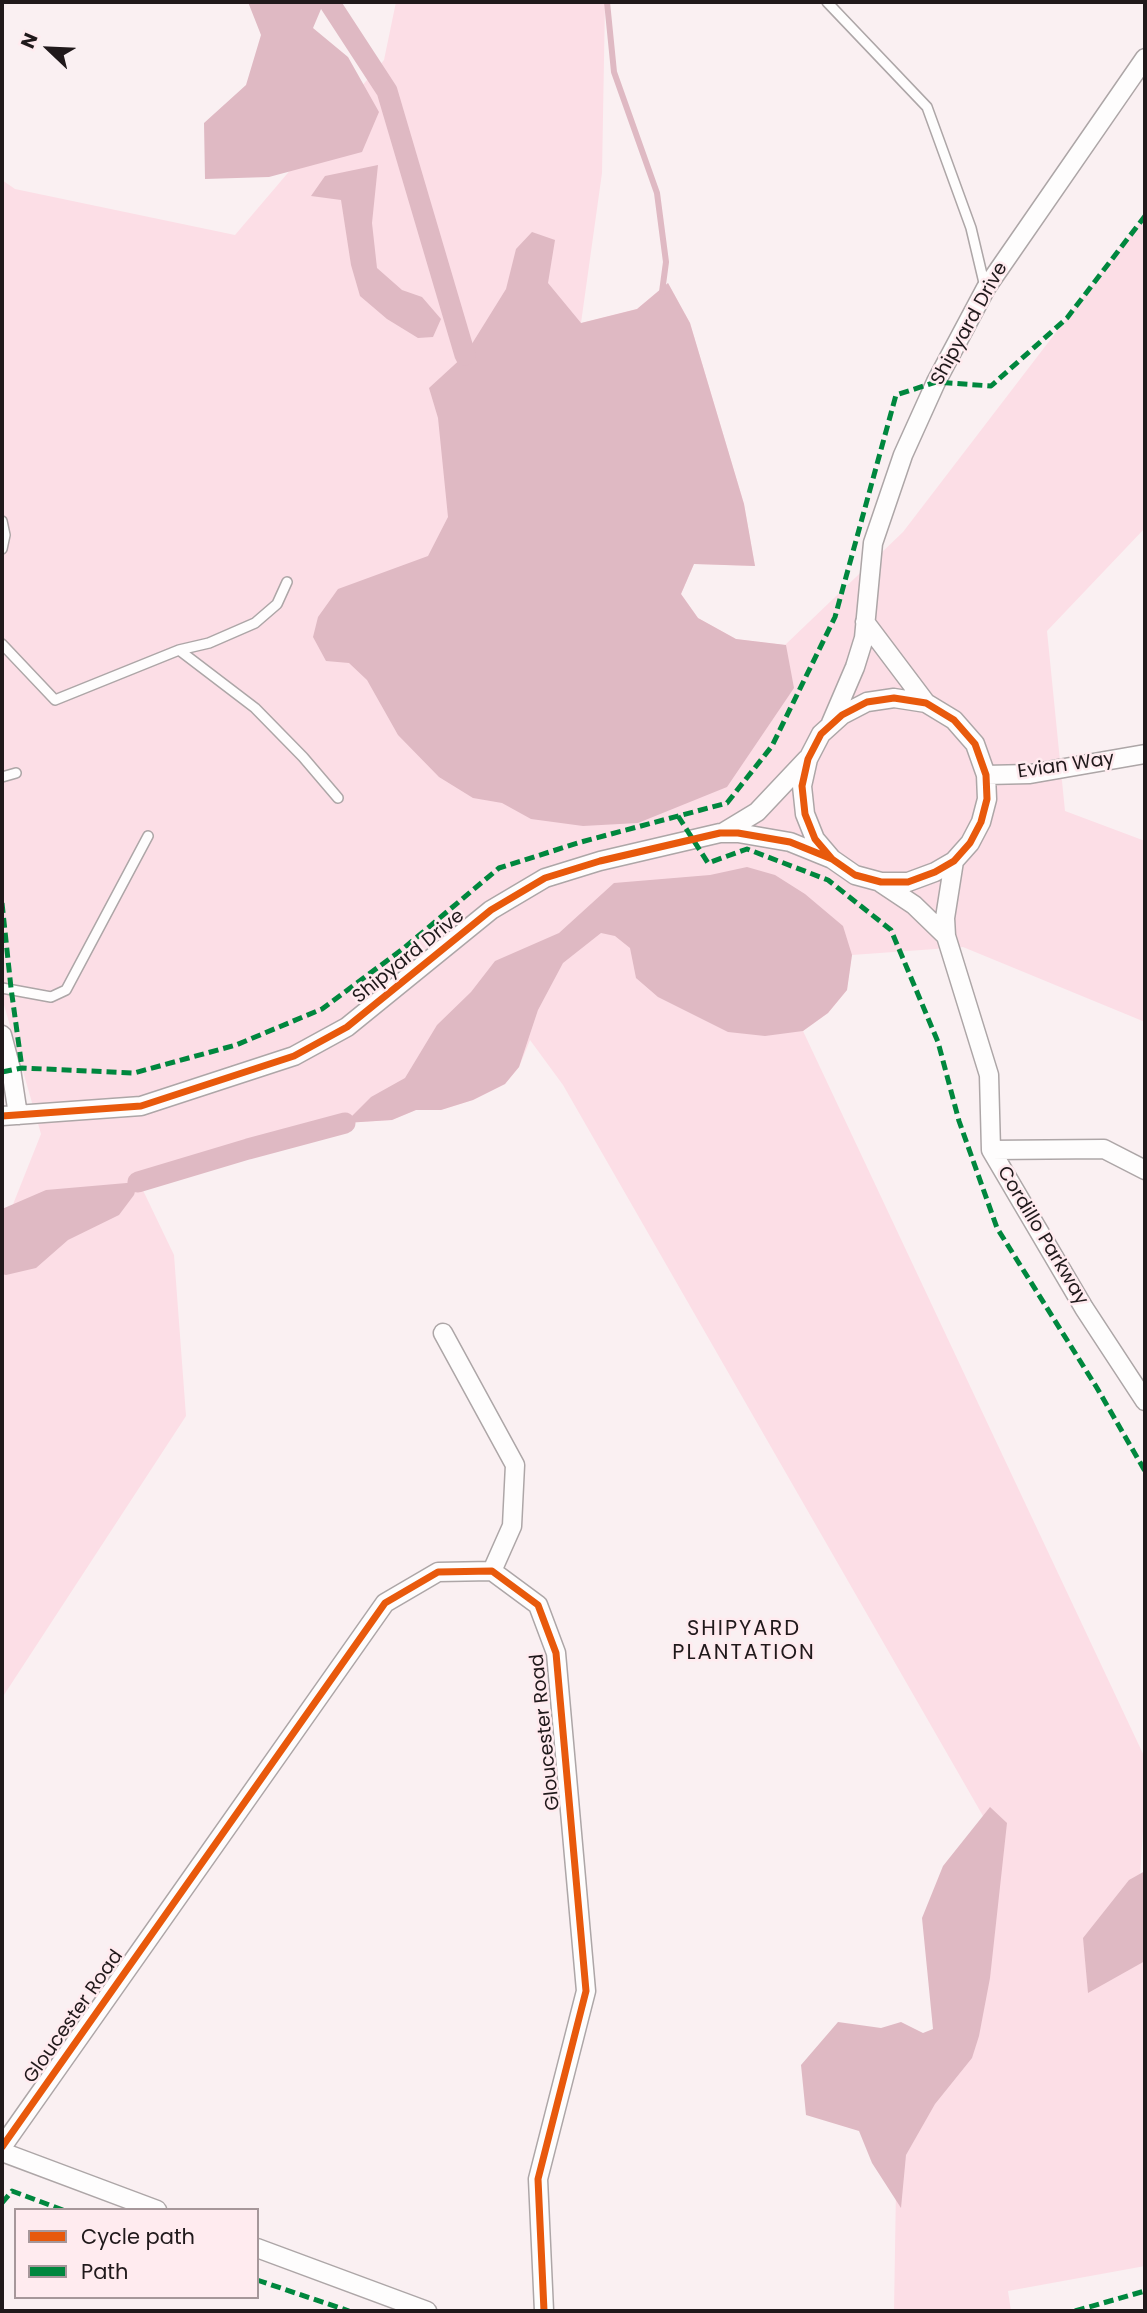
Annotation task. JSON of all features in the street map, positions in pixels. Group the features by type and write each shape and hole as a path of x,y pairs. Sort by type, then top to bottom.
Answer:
{"street":[{"name":"Shipyard Drive","path":"830,726 864,638 873,543 903,455 936,382 986,288 1145,58"},
{"path":"865,622 926,703 954,720 975,744 985,775 986,799 981,822 970,843 954,861 935,872 908,882 881,882 855,875 832,859 815,839 805,814 802,786 808,759 821,734 842,715 867,702 894,698 926,703"},
{"name":"Evian Way","path":"985,775 1030,774 1145,754"},
{"name":"Shipyard Drive","path":"720,833 757,812 808,759"},
{"name":"Shipyard Drive","path":"10,1116 141,1106 294,1056 347,1027 491,910 545,877 600,861 720,833 738,833 790,842 832,859"},
{"name":"Cordillo Parkway","path":"954,861 945,918 946,936 989,1075 991,1150 1084,1308 1145,1401"},
{"name":"Cordillo Parkway","path":"881,882 914,905 946,936"},
{"path":"2,1035 11,1069 10,1116"},
{"path":"991,1150 1104,1149 1145,1170"},
{"path":"443,1333 515,1465 512,1526 492,1571"},
{"name":"Gloucester Road","path":"2,2149 385,1602 438,1572 492,1571 538,1605 556,1653 586,1991 538,2179 544,2311"},
{"path":"2,2149 152,2208"},
{"path":"259,2249 427,2311"}],"lane":[{"path":"827,2 928,107 971,228 986,288"},
{"path":"2,521 5,535 2,549"},
{"path":"2,644 55,700 179,650 209,643 255,623 277,604 287,582"},
{"path":"179,650 255,708 338,798"},
{"path":"2,777 16,774"},
{"path":"2,988 51,996 66,990 148,836"}],"shaded area":[{"path":"248,2 324,2 313,28 348,57 379,112 362,152 269,177 205,179 204,123 246,85 261,35"},
{"path":"396,2 605,2 602,173 581,323 637,309 668,283 690,323 744,504 755,566 694,564 681,594 698,618 736,639 785,645 903,532 1145,216 1145,528 1047,631 1065,811 1145,841 1145,1022 963,947 852,955 847,990 828,1013 803,1031 1145,1758 1145,1801 1135,1951 1145,1951 1145,2266 1008,2291 1011,2311 894,2311 898,2065 955,2027 983,1816 563,1085 530,1040 519,1067 505,1084 473,1100 441,1110 416,1110 392,1120 345,1123 139,1182 174,1255 186,1416 2,1698 2,1232 41,1134 2,998 2,180 15,189 235,235 384,60"},
{"path":"378,165 372,223 377,268 402,290 422,297 441,319 433,337 418,338 387,319 360,296 351,265 341,200 311,196 325,176"},
{"path":"532,232 555,240 548,283 581,323 637,309 668,283 690,323 744,504 755,566 694,564 681,594 698,618 736,639 786,645 794,688 727,787 638,823 583,826 531,819 502,803 473,798 439,777 398,735 367,680 349,663 326,661 313,637 318,617 338,589 428,556 448,517 438,418 429,388 465,355 506,289 516,249"},
{"path":"747,867 775,875 805,894 843,926 852,955 847,990 828,1013 803,1031 765,1036 728,1032 658,997 636,978 630,948 615,936 601,933 563,963 538,1010 519,1067 505,1084 473,1100 441,1110 416,1110 392,1120 345,1123 371,1097 405,1078 437,1025 471,992 495,961 559,933 614,883 710,875"},
{"path":"138,1182 134,1195 119,1215 68,1240 36,1268 2,1274 2,1209 46,1190"},
{"path":"990,1807 1007,1823 990,1978 979,2036 972,2058 935,2104 906,2155 901,2208 872,2163 859,2131 806,2115 801,2065 838,2022 881,2028 901,2022 923,2033 933,2029 922,1918 943,1866"},
{"path":"1145,1871 1145,1961 1088,1993 1083,1938 1129,1880"}],"waterway":[{"path":"329,2 387,91 465,355"},
{"path":"607,2 614,72 657,193 666,262 662,292"},
{"path":"138,1182 345,1123"}],"marked path":[{"path":"2,1072 22,1068 134,1073 236,1045 322,1009 404,948 499,868 581,842 727,803 772,746 835,617 896,395 936,382 991,386 1067,318 1145,216"},
{"path":"678,816 708,863 747,849 828,880 891,930 938,1042 959,1121 997,1228 1097,1388 1145,1471"},
{"path":"2,903 22,1068"},
{"path":"2,2203 12,2191 58,2208"},
{"path":"259,2281 349,2311"},
{"path":"1075,2311 1145,2291"}],"cycle path":[{"path":"2,1116 141,1106 294,1056 347,1027 491,910 545,878 600,861 720,833 738,833 790,842 832,859 855,875 881,882 908,882 935,872 954,861 970,843 981,822 987,799 986,775 975,744 954,720 926,703 894,698 867,702 842,715 821,734 808,759 802,786 805,814 815,839 832,859"},
{"path":"2,2147 385,1603 438,1572 492,1571 538,1605 556,1653 586,1991 538,2179 544,2311"}],"district":[{"name":"SHIPYARD PLANTATION","path":"744,1642"}]}
